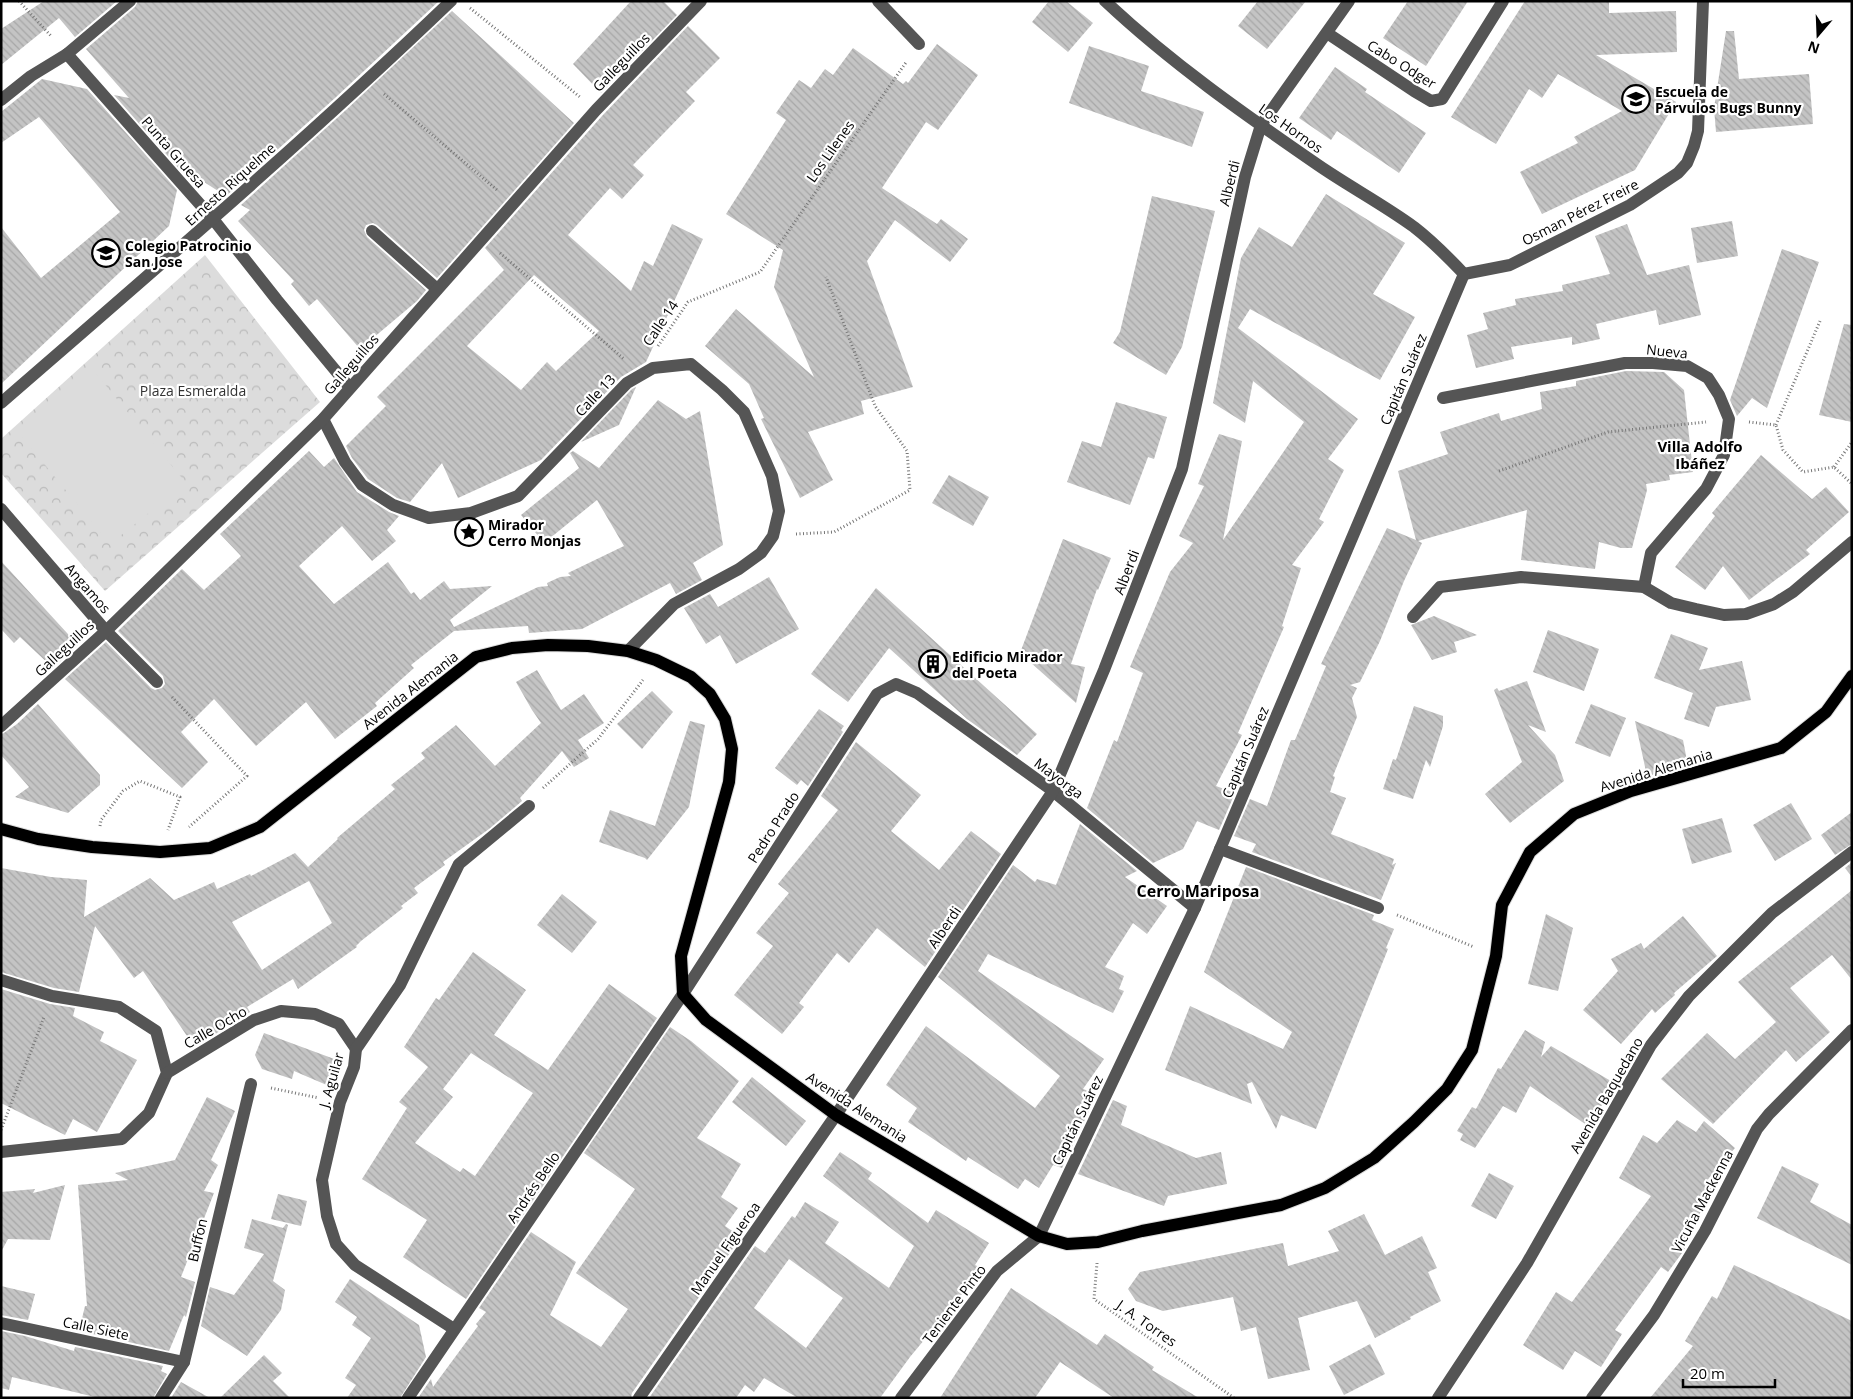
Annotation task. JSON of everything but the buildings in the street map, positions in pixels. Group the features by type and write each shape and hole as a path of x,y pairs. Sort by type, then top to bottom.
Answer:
{"main road":[{"name":"Avenida Alemania","path":"1,829 38,839 92,847 160,852 210,848 260,827 476,657 512,648 548,645 588,646 628,651 656,660 691,677 710,694 725,719 732,749 729,782 681,956 683,994 706,1020 836,1115 1039,1236 1067,1244 1098,1242 1142,1231 1281,1205 1325,1188 1374,1158 1447,1089 1472,1050 1496,956 1502,905 1530,852 1574,814 1631,791 1781,748 1826,712 1852,676"}],"street":[{"path":"1,100 31,76 67,54 130,1"},
{"name":"Ernesto Riquelme","path":"1,403 213,219 369,80 452,1"},
{"name":"Galleguillos","path":"1,726 106,631 323,419 596,110 701,1"},
{"path":"878,1 919,44"},
{"name":"Los Hornos","path":"1105,1 1139,33 1184,70 1320,166 1414,227 1444,252 1464,274"},
{"name":"Alberdi","path":"836,1115 1053,791 1104,670 1182,469 1245,177 1261,125 1349,1"},
{"name":"Cabo Odger","path":"1326,33 1414,92 1431,101 1442,99 1504,1"},
{"name":"Osman Pérez Freire","path":"1464,274 1510,265 1630,205 1678,173 1687,163 1698,130 1703,1"},
{"name":"Punta Gruesa","path":"67,54 213,219 350,388"},
{"path":"372,231 437,289"},
{"name":"Capitán Suárez","path":"1039,1236 1195,908 1464,274"},
{"name":"Nueva","path":"1443,398 1625,363 1653,362 1687,366 1708,378 1720,395 1729,419 1724,455 1706,489 1651,553 1644,587"},
{"name":"Calle 13","path":"323,419 344,462 362,485 393,505 429,518 471,512 518,496 627,382 653,368 691,364 722,390 744,412 772,476 779,511 773,536 761,553 739,569 674,604 628,651"},
{"name":"Angamos","path":"1,509 106,631 157,682"},
{"path":"1413,617 1440,587 1521,577 1644,587 1671,603 1724,615 1746,614 1774,604 1793,592 1852,542"},
{"name":"Mayorga","path":"896,684 917,693 1053,791 1195,908"},
{"name":"Pedro Prado","path":"683,994 877,694 896,684"},
{"name":"J. Aguilar","path":"454,1329 356,1265 336,1244 327,1216 322,1180 340,1102 354,1067 356,1048 400,985 459,864 529,806"},
{"path":"1220,849 1378,908"},
{"name":"Avenida Baquedano","path":"1438,1398 1527,1263 1651,1046 1689,996 1772,913 1852,852"},
{"path":"1,980 52,996 119,1007 156,1031 166,1073 149,1113 122,1139 1,1152"},
{"name":"Andrés Bello","path":"408,1398 683,994"},
{"name":"Calle Ocho","path":"166,1073 254,1020 281,1011 315,1014 339,1024 356,1048"},
{"name":"Vicuña Mackenna","path":"1592,1398 1654,1315 1705,1231 1757,1129 1769,1114 1852,1030"},
{"name":"Buffon","path":"161,1398 184,1362 251,1084"},
{"name":"Manuel Figueroa","path":"639,1398 836,1115"},
{"name":"Teniente Pinto","path":"901,1398 997,1270 1039,1236"},
{"name":"Calle Siete","path":"1,1323 184,1362"}],"path":[{"path":"18,1 67,54"},
{"path":"469,7 596,110"},
{"name":"Los Lilenes","path":"760,272 919,44"},
{"path":"369,80 513,204"},
{"path":"482,238 641,373"},
{"name":"Calle 14","path":"641,373 688,302 760,272"},
{"path":"773,536 834,532 910,490 907,451 875,406 826,277"},
{"path":"1820,321 1776,426 1784,450 1803,472 1834,467 1852,442"},
{"path":"1499,471 1608,432 1729,419 1776,426"},
{"path":"1834,467 1852,484"},
{"path":"529,806 535,795 598,738 636,691 656,660"},
{"path":"157,682 247,776 160,852"},
{"path":"92,847 102,820 123,791 140,781 180,797 160,852"},
{"path":"1378,908 1496,956"},
{"path":"1,1131 52,996"},
{"path":"251,1084 340,1102"},
{"name":"J. A. Torres","path":"1098,1242 1094,1299 1234,1398"}],"green space":[{"name":"Plaza Esmeralda","path":"205,255 320,402 105,591 1,473 1,439"},
{"path":"93,370 186,483 110,544 18,432"}],"place":[{"name":"Escuela de Párvulos Bugs Bunny","path":"1636,99"},
{"name":"Colegio Patrocinio San Jose","path":"106,253"},
{"name":"Mirador Cerro Monjas","path":"469,532"},
{"name":"Edificio Mirador del Poeta","path":"933,664"}],"district":[{"name":"Villa Adolfo Ibáñez","path":"1700,454"},
{"name":"Cerro Mariposa","path":"1198,891"}]}
